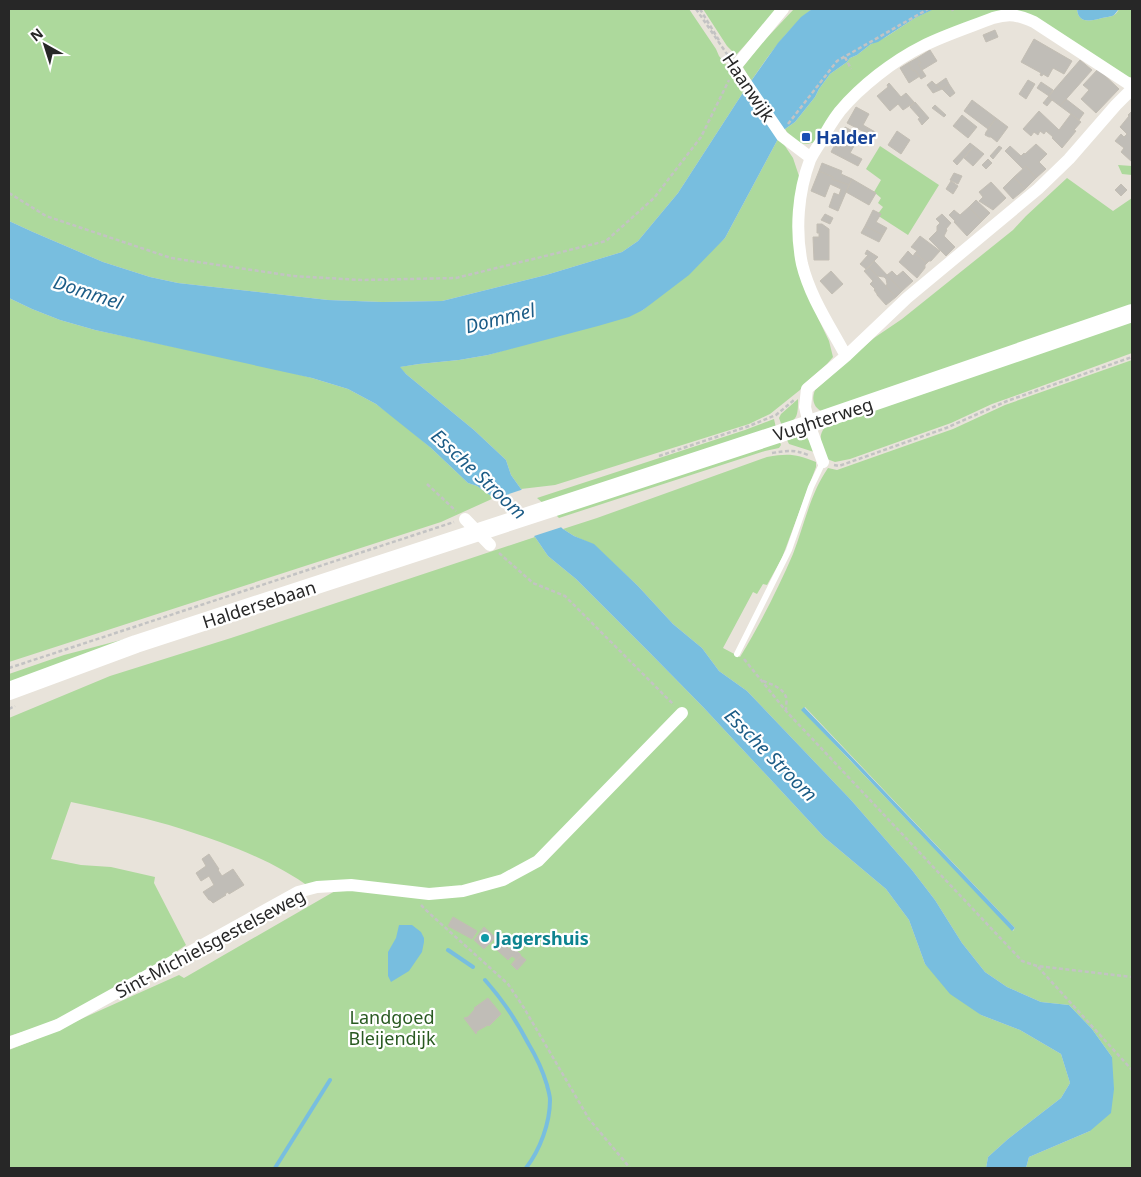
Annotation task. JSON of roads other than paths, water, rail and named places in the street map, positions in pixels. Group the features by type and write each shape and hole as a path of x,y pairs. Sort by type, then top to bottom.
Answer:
{"main road":[{"name":"Vughterweg","path":"512,522 809,424 1132,313"},
{"name":"Haldersebaan","path":"9,691 136,644 484,539 512,522"}],"street":[{"name":"Haanwijk","path":"783,9 738,70 785,130 811,158"},
{"path":"822,462 805,407 807,389 846,356 907,298 1038,190 1069,159 1132,88 1034,22 1021,17 1005,15 922,46 881,73 859,92 839,112 811,158 800,194 798,236 801,258 811,293 846,356"},
{"path":"465,519 484,539"},
{"name":"Sint-Michielsgestelseweg","path":"9,1042 58,1025 298,892 318,887 351,885 429,894 463,891 504,880 538,861 682,713"}],"lane":[{"path":"737,654 789,550 811,487 822,462"}],"water":[{"path":"812,9 934,9 915,18 878,42 871,44 830,74 795,122 785,129 779,137 725,238 689,275 643,310 629,317 598,326 488,355 400,367 506,460 511,475 521,489 563,529 574,536 594,544 638,586 673,624 702,648 719,671 747,691 851,800 912,870 935,900 962,943 985,972 1007,987 1041,1002 1069,1005 1092,1029 1112,1057 1114,1089 1111,1113 1090,1131 1029,1157 1026,1168 986,1168 988,1157 1061,1098 1070,1083 1061,1054 1020,1030 981,1015 950,994 925,964 909,920 886,889 824,837 704,708 576,579 548,556 535,537 494,498 477,486 468,483 431,448 376,404 348,389 312,378 95,330 60,320 9,298 9,221 103,262 150,277 178,283 328,300 382,302 442,301 546,275 622,252 638,241 678,193 744,91 778,43 801,17"},
{"path":"1077,9 1119,9 1113,16 1086,20 1080,17"},
{"path":"804,707 1015,928 1012,931 801,710"},
{"path":"399,925 412,925 421,932 424,942 422,952 409,971 391,982 388,976 388,952 396,938"}],"waterway":[{"path":"448,950 473,967"},
{"path":"485,980 514,1018 537,1058 549,1094 550,1109 543,1136 536,1153 526,1168"},
{"path":"275,1168 330,1080"}],"place":[{"name":"Halder","path":"806,137"},
{"name":"Jagershuis","path":"485,938"}],"water label":[{"name":"Dommel","path":"88,292"},
{"name":"Dommel","path":"500,318"},
{"name":"Essche Stroom","path":"479,474"},
{"name":"Essche Stroom","path":"771,755"}],"park label":[{"name":"Landgoed Bleijendijk","path":"392,1027"}]}
